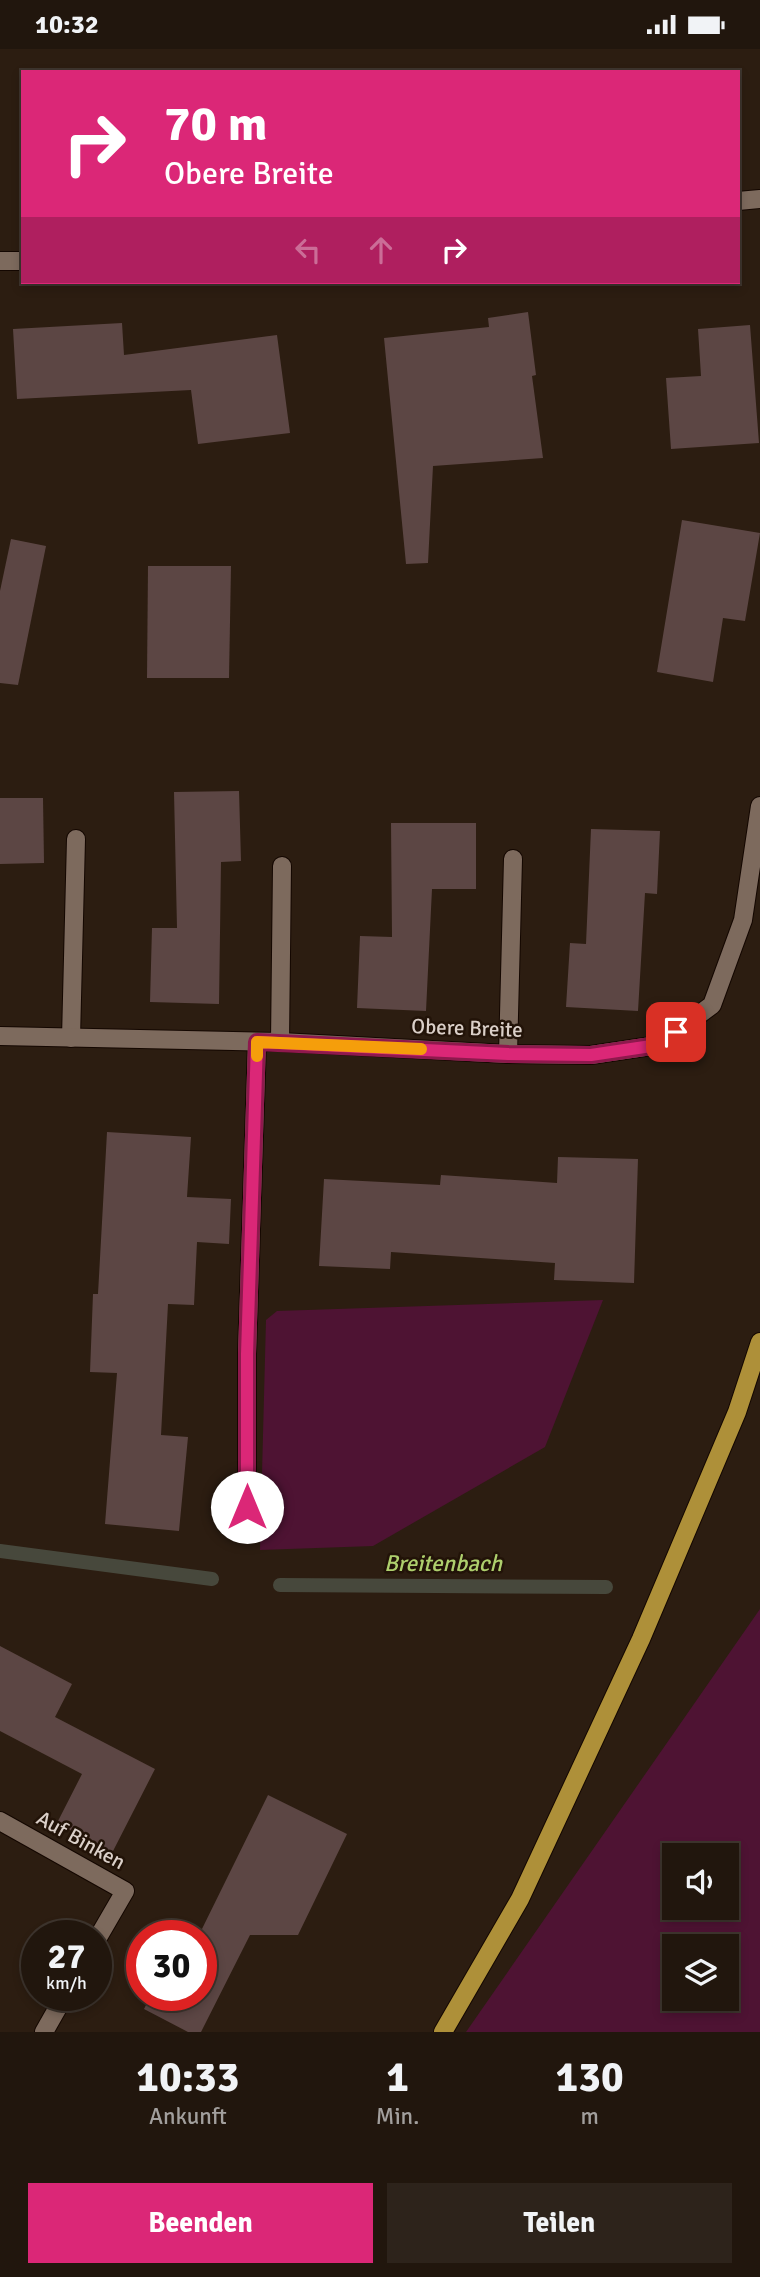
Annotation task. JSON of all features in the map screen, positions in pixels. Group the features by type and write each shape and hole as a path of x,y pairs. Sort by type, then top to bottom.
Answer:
{"main road":[{"path":"443,2032 520,1899 641,1639 737,1412 760,1342"}],"street":[{"path":"740,201 760,199"},
{"path":"0,261 21,261"},
{"name":"Obere Breite","path":"0,1036 280,1042 508,1054 591,1055 658,1045 712,1005 743,920 760,806"},
{"path":"71,1038 76,839"},
{"path":"508,1054 513,859"},
{"path":"280,1042 282,866"},
{"path":"247,1507 247,1354 257,1042"},
{"name":"Auf Binken","path":"0,1821 125,1891 108,1920"},
{"path":"44,2032 56,2011"}],"shaded area":[{"path":"603,1300 545,1447 373,1546 260,1550 266,1320 277,1311"},
{"path":"760,1609 760,2032 466,2032"}],"building":[{"path":"528,312 536,375 532,376 543,458 433,466 428,563 406,564 384,338 489,327 488,318"},
{"path":"122,323 124,355 277,335 290,433 198,444 191,390 17,399 13,329"},
{"path":"750,325 759,443 671,449 666,378 701,376 698,329"},
{"path":"682,520 760,533 745,621 723,618 713,682 657,672"},
{"path":"11,539 46,546 18,685 0,683 0,591"},
{"path":"148,566 231,566 229,678 147,678"},
{"path":"239,791 241,861 221,862 219,1004 150,1002 152,928 177,928 174,792"},
{"path":"0,798 43,798 44,863 0,864"},
{"path":"391,823 476,823 476,889 432,889 426,1011 357,1008 360,936 392,937"},
{"path":"591,829 660,831 657,894 645,893 638,1011 566,1007 570,943 586,944"},
{"path":"107,1132 191,1137 187,1197 231,1199 229,1244 197,1242 194,1305 168,1304 161,1435 188,1437 179,1531 105,1524 117,1373 90,1372 93,1294 98,1294"},
{"path":"558,1157 638,1159 634,1283 554,1280 555,1263 391,1252 390,1269 319,1266 324,1179 440,1185 441,1175 557,1183"},
{"path":"0,1646 72,1684 55,1717 155,1769 112,1853 57,1823 82,1774 0,1731"},
{"path":"268,1795 347,1834 298,1935 250,1935 217,2000 217,1920 206,1920"},
{"path":"148,2011 212,2011 201,2032 188,2032"}],"waterway":[{"name":"Breitenbach","path":"0,1551 212,1579"},
{"name":"Breitenbach","path":"280,1585 606,1587"}],"slow traffic":[{"path":"257,1056 257,1042 421,1049"}],"route":[{"path":"247,1507 247,1354 257,1042 508,1054 591,1055 658,1045 676,1032"}]}
